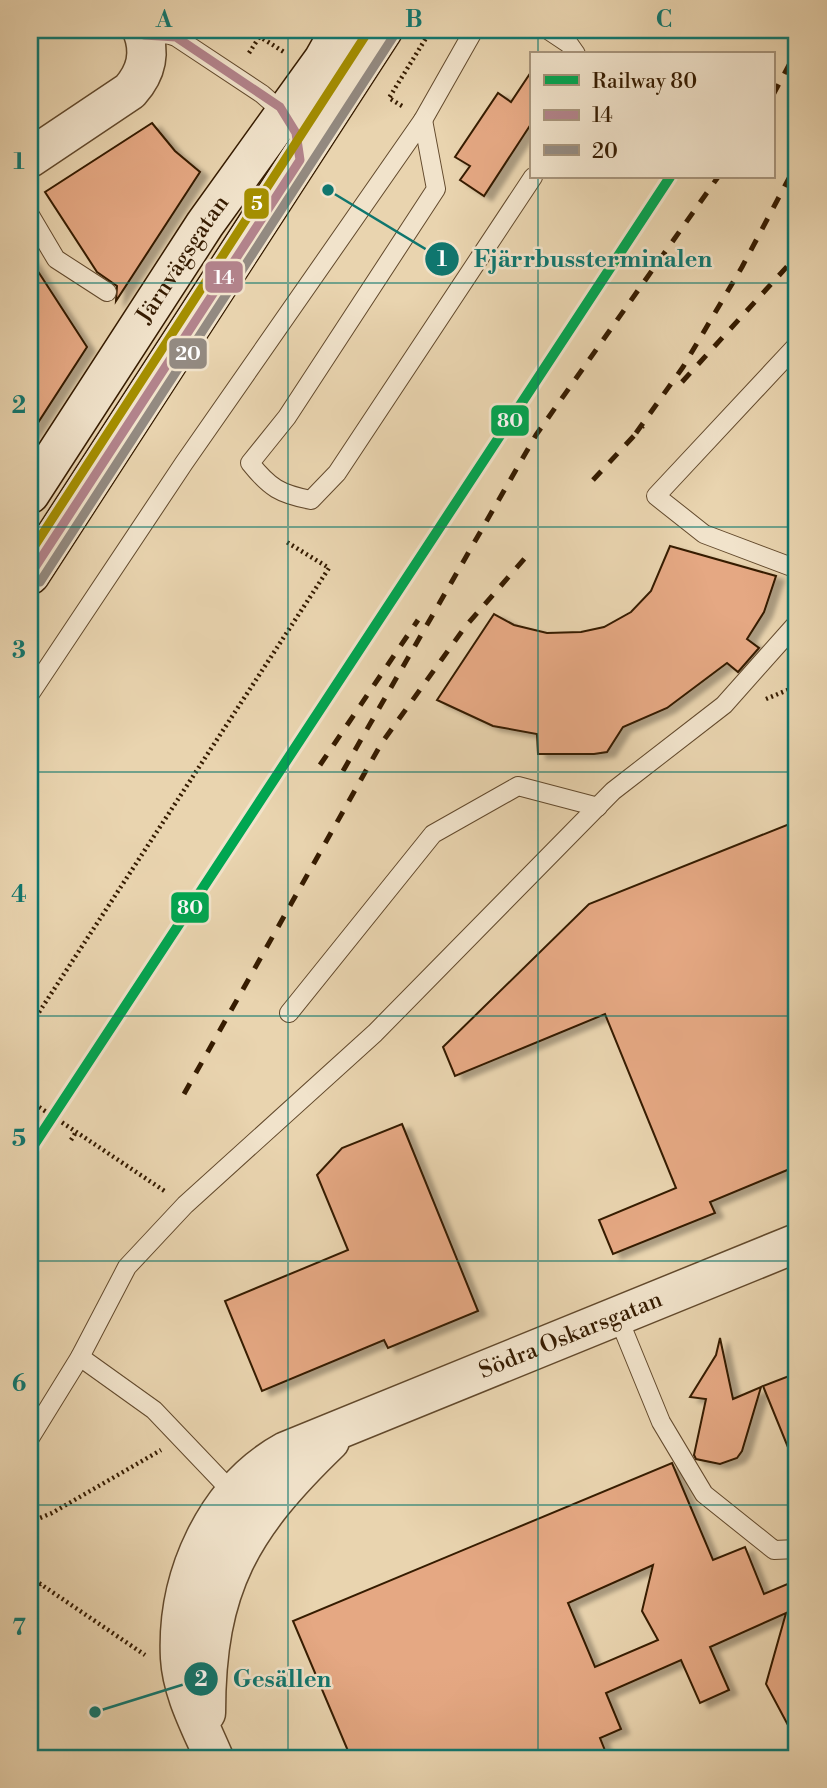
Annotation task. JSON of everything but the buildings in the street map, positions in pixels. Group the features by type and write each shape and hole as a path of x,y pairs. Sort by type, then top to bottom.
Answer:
{"main road":[{"name":"Järnvägsgatan","path":"30,494 205,224 285,113 340,30"},
{"name":"Järnvägsgatan","path":"30,575 383,30"},
{"path":"30,158 130,91 145,69 143,32"},
{"name":"Södra Oskarsgatan","path":"211,1749 206,1685 211,1625 246,1505 293,1476 343,1427 797,1243"}],"lane":[{"path":"30,694 184,463 423,120 474,30"},
{"path":"548,30 569,44 575,52"},
{"path":"143,32 176,37 262,94 285,113 296,133 300,160"},
{"path":"423,120 436,189 287,417 250,463 264,481 283,494 311,500 337,473 532,178"},
{"path":"30,215 57,259 107,292"},
{"path":"797,345 656,496 704,534 797,569"},
{"path":"30,1438 80,1357 127,1267 185,1205 375,1033 613,791 724,705 797,623"},
{"path":"289,1013 433,834 519,786 598,807"},
{"path":"618,1317 661,1422 704,1494 774,1550 797,1549"},
{"path":"80,1357 153,1410 246,1505"}],"path":[{"path":"249,30 288,54"},
{"path":"389,98 431,30"},
{"path":"249,53 260,36"},
{"path":"30,1026 328,568 285,541"},
{"path":"30,1101 185,1205"},
{"path":"71,1140 76,1132"},
{"path":"30,1522 52,1513 163,1449 187,1444"},
{"path":"30,1577 147,1656"},
{"path":"30,1599 40,1584"}],"railway":[{"path":"774,93 797,50"},
{"path":"636,433 683,367 742,267 797,163"},
{"path":"343,771 536,435 717,178"},
{"path":"682,382 793,260"},
{"path":"593,480 643,426"},
{"path":"184,1094 381,744 465,627 525,558"},
{"path":"320,765 418,620"}],"rail line":[{"name":"80","path":"30,1151 669,178"}],"transit line":[{"name":"5","path":"30,553 369,30"},
{"name":"14","path":"30,575 300,160 296,133 280,107 176,37 144,35"},
{"name":"20","path":"40,582 393,37"}],"place":[{"name":"Fjärrbussterminalen","path":"328,190"},
{"name":"Gesällen","path":"95,1712"}]}
